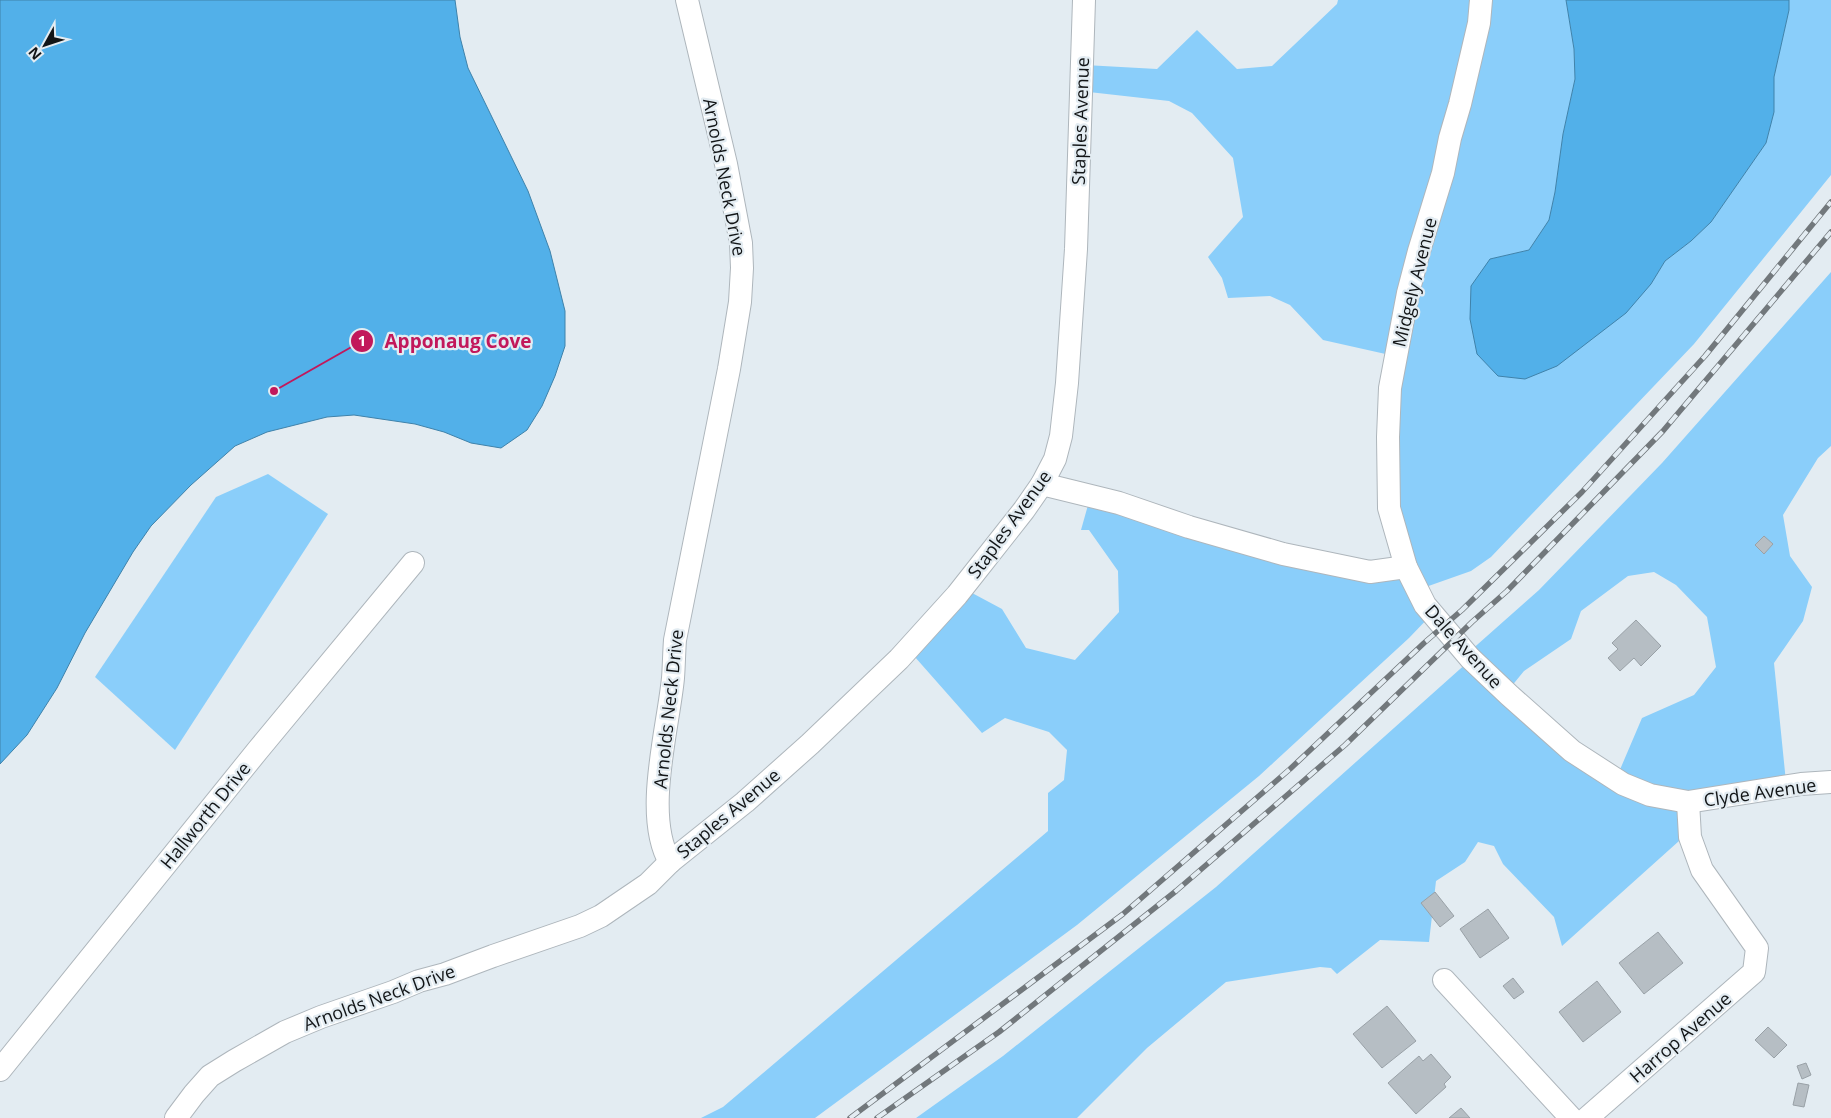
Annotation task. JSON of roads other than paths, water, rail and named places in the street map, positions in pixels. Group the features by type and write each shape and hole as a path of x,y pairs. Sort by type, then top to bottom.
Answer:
{"street":[{"name":"Arnolds Neck Drive","path":"176,1118 210,1076 234,1060 285,1032 419,981 445,974 580,926 601,916 648,884 670,862 664,852 657,818 660,768 673,677 674,640 730,369 740,302 742,268 741,243 726,164 687,0"},
{"name":"Staples Avenue","path":"670,862 745,802 810,744 899,658 957,595 1024,510 1042,484 1055,459 1061,436 1067,383 1076,249 1084,0"},
{"name":"Midgely Avenue","path":"1406,567 1389,508 1388,437 1390,388 1408,293 1443,173 1479,23 1481,0"},
{"path":"1042,484 1118,503 1189,527 1283,554 1370,572 1406,567"},
{"name":"Hallworth Drive","path":"0,1070 258,750 413,564"},
{"name":"Dale Avenue","path":"1406,567 1425,605 1470,658 1572,751 1623,784 1650,794 1688,802"},
{"name":"Clyde Avenue","path":"1688,802 1801,784 1831,782"},
{"name":"Harrop Avenue","path":"1587,1118 1754,972 1757,948 1702,870 1690,837 1688,802"},
{"path":"1444,980 1571,1118"}],"railway":[{"path":"850,1118 1123,914 1290,769 1424,643 1462,610 1582,492 1705,356 1831,202"},
{"path":"877,1118 999,1032 1176,891 1345,745 1472,622 1507,591 1663,431 1831,232"}],"place":[{"name":"Apponaug Cove","path":"274,391"}]}
